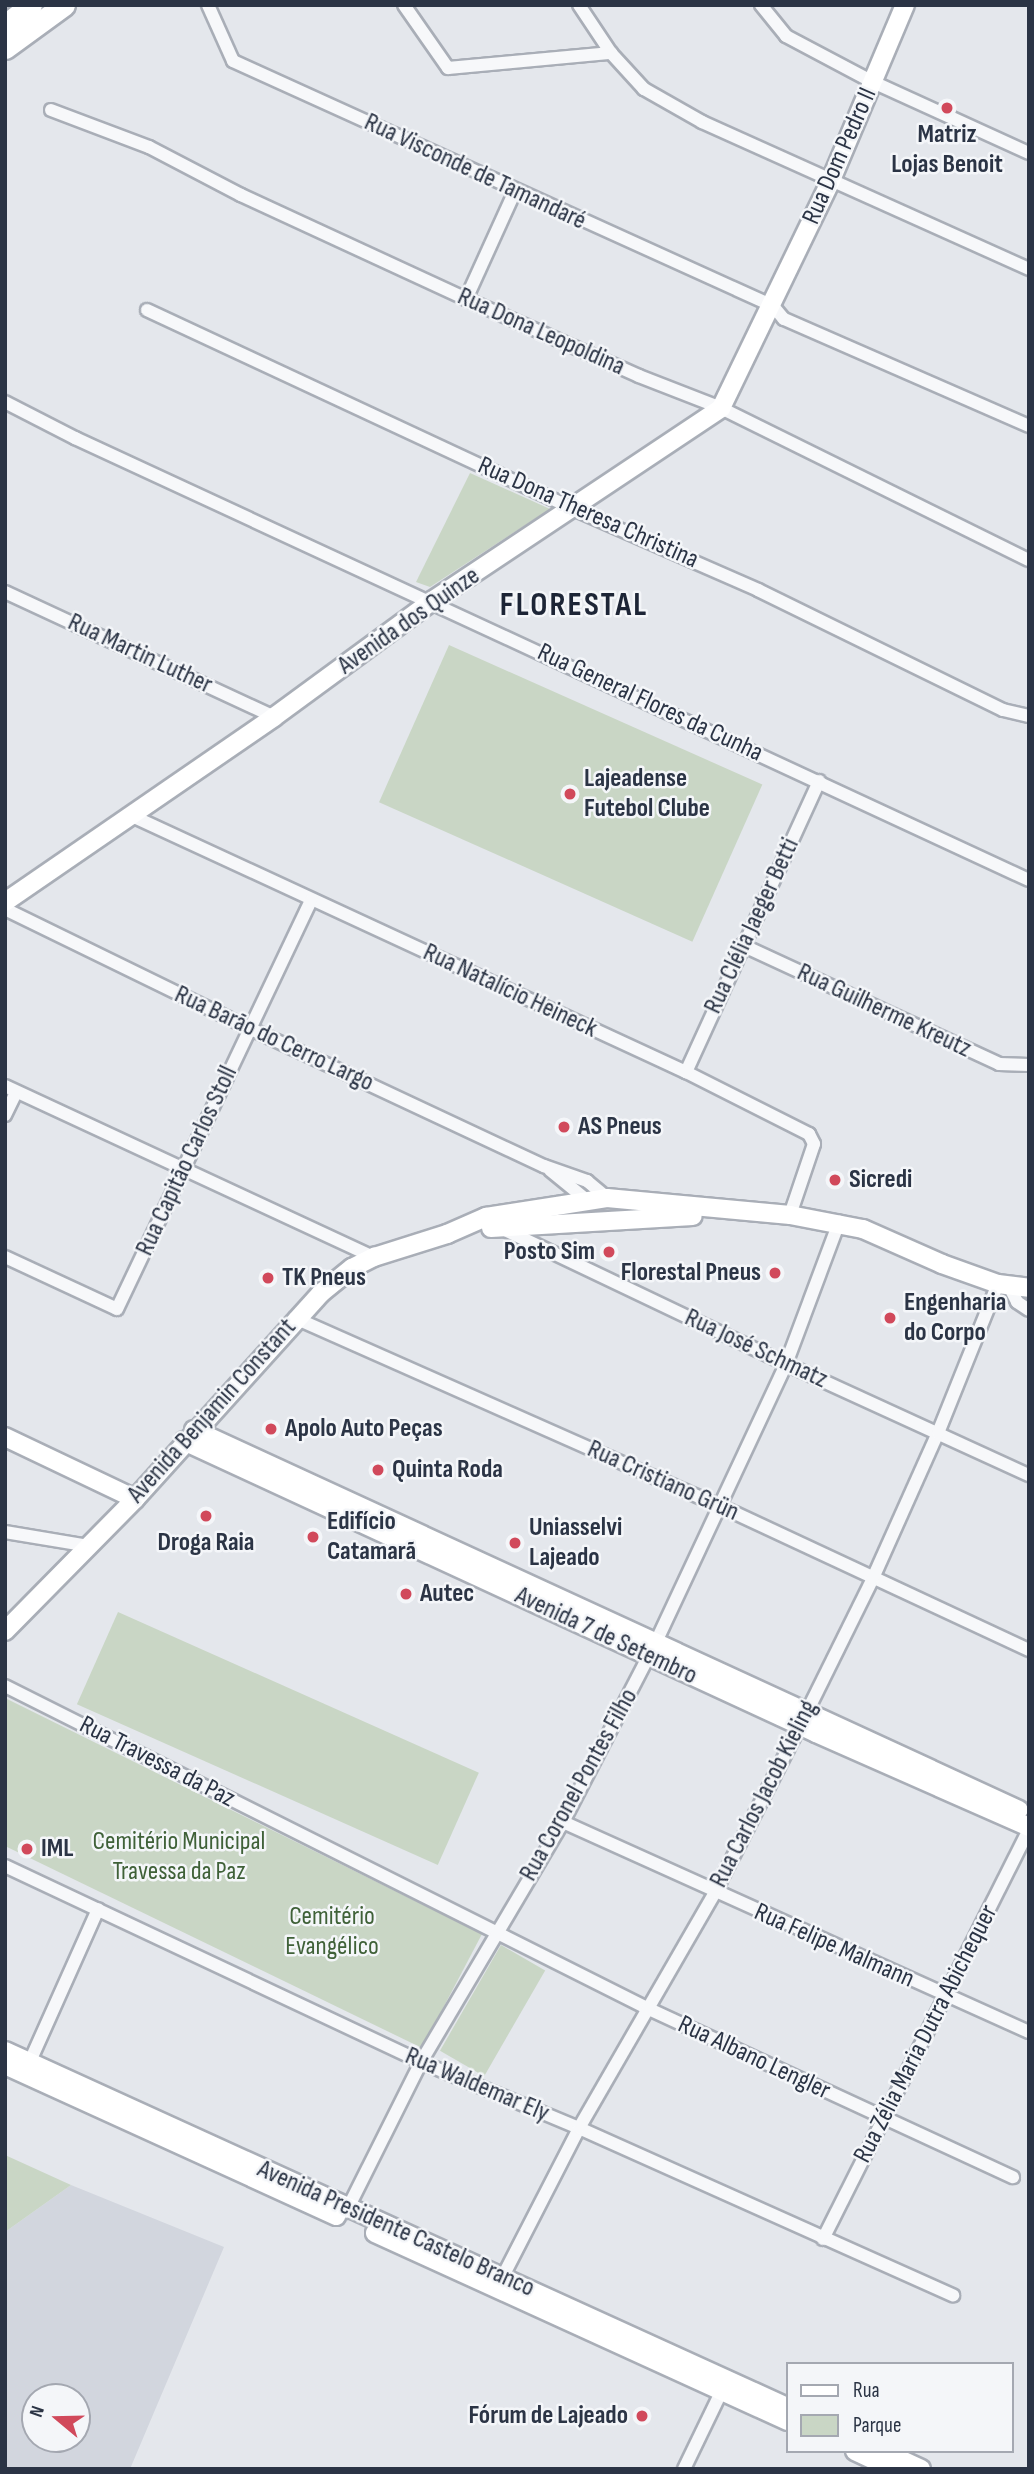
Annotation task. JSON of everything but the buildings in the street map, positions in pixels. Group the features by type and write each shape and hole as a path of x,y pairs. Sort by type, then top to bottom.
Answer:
{"highway":[{"path":"5,25 31,5"},
{"path":"5,48 64,5"}],"main road":[{"name":"Rua Dom Pedro II","path":"773,306 831,180 905,5"},
{"name":"Avenida dos Quinze","path":"5,902 274,717 432,601 721,408 773,306"},
{"name":"Avenida Benjamin Constant","path":"5,1631 135,1499 295,1318 352,1268 374,1257 492,1222 607,1198 839,1222 863,1228 942,1264 1004,1285 1029,1288"},
{"path":"589,1202 602,1220 612,1211 607,1198"},
{"name":"Avenida Benjamin Constant","path":"492,1222 602,1220 753,1212"},
{"name":"Avenida 7 de Setembro","path":"189,1436 803,1719 1029,1815"},
{"path":"5,1437 135,1499"},
{"name":"Avenida 7 de Setembro","path":"897,1761 1029,1828"},
{"name":"Avenida Presidente Castelo Branco","path":"5,2051 27,2068 724,2385 786,2420"},
{"name":"Avenida Presidente Castelo Branco","path":"5,2065 27,2068"},
{"name":"Avenida Presidente Castelo Branco","path":"724,2385 786,2407"},
{"path":"859,2453 894,2469"},
{"path":"886,2453 921,2469"}],"street":[{"name":"Rua Visconde de Tamandaré","path":"208,5 233,61 773,306 784,319 1029,426"},
{"path":"404,5 448,68 611,54"},
{"path":"579,5 611,54 644,89 702,122 1029,269"},
{"path":"761,5 786,36 873,82 1029,153"},
{"name":"Rua Dona Leopoldina","path":"51,110 149,147 241,195 466,299 639,376 721,408 1029,560"},
{"path":"466,299 515,191"},
{"name":"Rua Dona Theresa Christina","path":"147,310 573,509 758,590 1003,710 1029,716"},
{"name":"Rua General Flores da Cunha","path":"5,402 75,438 432,601 1029,880"},
{"name":"Rua Martin Luther","path":"5,592 274,717"},
{"name":"Rua Clélia Jaeger Betti","path":"686,1072 819,781"},
{"name":"Rua Natalício Heineck","path":"130,815 686,1072 813,1138 814,1144 790,1215"},
{"name":"Rua Capitão Carlos Stoll","path":"5,1257 117,1309 311,900"},
{"name":"Rua Barão do Cerro Largo","path":"5,909 248,1028 544,1166 587,1181 607,1198"},
{"name":"Rua Guilherme Kreutz","path":"742,945 999,1064 1029,1065"},
{"path":"5,1115 11,1089 374,1257"},
{"name":"Rua Barão do Cerro Largo","path":"544,1166 589,1202"},
{"name":"Rua José Schmatz","path":"492,1222 786,1364 1029,1475"},
{"name":"Rua Coronel Pontes Filho","path":"345,2214 421,2062 563,1822 652,1650 786,1364 839,1222"},
{"path":"1004,1285 1017,1302 1029,1310"},
{"name":"Rua Carlos Jacob Kieling","path":"499,2283 579,2128 715,1892 803,1719 873,1578 1004,1285"},
{"name":"Rua Cristiano Grün","path":"295,1318 720,1506 1029,1650"},
{"path":"5,1532 90,1546"},
{"name":"Rua Travessa da Paz","path":"5,1686 497,1931"},
{"name":"Rua Felipe Malmann","path":"563,1822 946,1997 1029,2032"},
{"name":"Rua Zélia Maria Dutra Abichequer","path":"823,2239 1029,1828"},
{"name":"Rua Waldemar Ely","path":"5,1866 421,2062 579,2128 953,2295"},
{"path":"27,2068 98,1909"},
{"name":"Rua Albano Lengler","path":"497,1931 649,2009 884,2120 1013,2177"},
{"path":"684,2469 724,2385"}],"shaded area":[{"path":"71,2185 224,2247 130,2469 5,2469 5,2232"}],"green space":[{"path":"470,473 550,509 430,587 416,582"},
{"name":"Lajeadense Futebol Clube","path":"449,645 762,785 692,942 379,802"},
{"path":"118,1612 479,1773 438,1865 77,1704"},
{"path":"5,1698 482,1934 422,2048 5,1846"},
{"path":"501,1945 545,1970 484,2076 440,2051"},
{"path":"5,2155 71,2185 5,2232"}],"place":[{"name":"Matriz Lojas Benoit","path":"947,108"},
{"name":"Lajeadense Futebol Clube","path":"570,794"},
{"name":"AS Pneus","path":"564,1127"},
{"name":"Sicredi","path":"835,1180"},
{"name":"Posto Sim","path":"609,1252"},
{"name":"Florestal Pneus","path":"775,1273"},
{"name":"TK Pneus","path":"268,1278"},
{"name":"Engenharia do Corpo","path":"890,1318"},
{"name":"Apolo Auto Peças","path":"271,1429"},
{"name":"Quinta Roda","path":"378,1470"},
{"name":"Droga Raia","path":"206,1516"},
{"name":"Edifício Catamarã","path":"313,1537"},
{"name":"Uniasselvi Lajeado","path":"515,1543"},
{"name":"Autec","path":"406,1594"},
{"name":"IML","path":"27,1849"},
{"name":"Fórum de Lajeado","path":"642,2416"}],"district":[{"name":"FLORESTAL","path":"574,606"}],"park label":[{"name":"Cemitério Municipal Travessa da Paz","path":"179,1857"},
{"name":"Cemitério Evangélico","path":"332,1932"}]}
